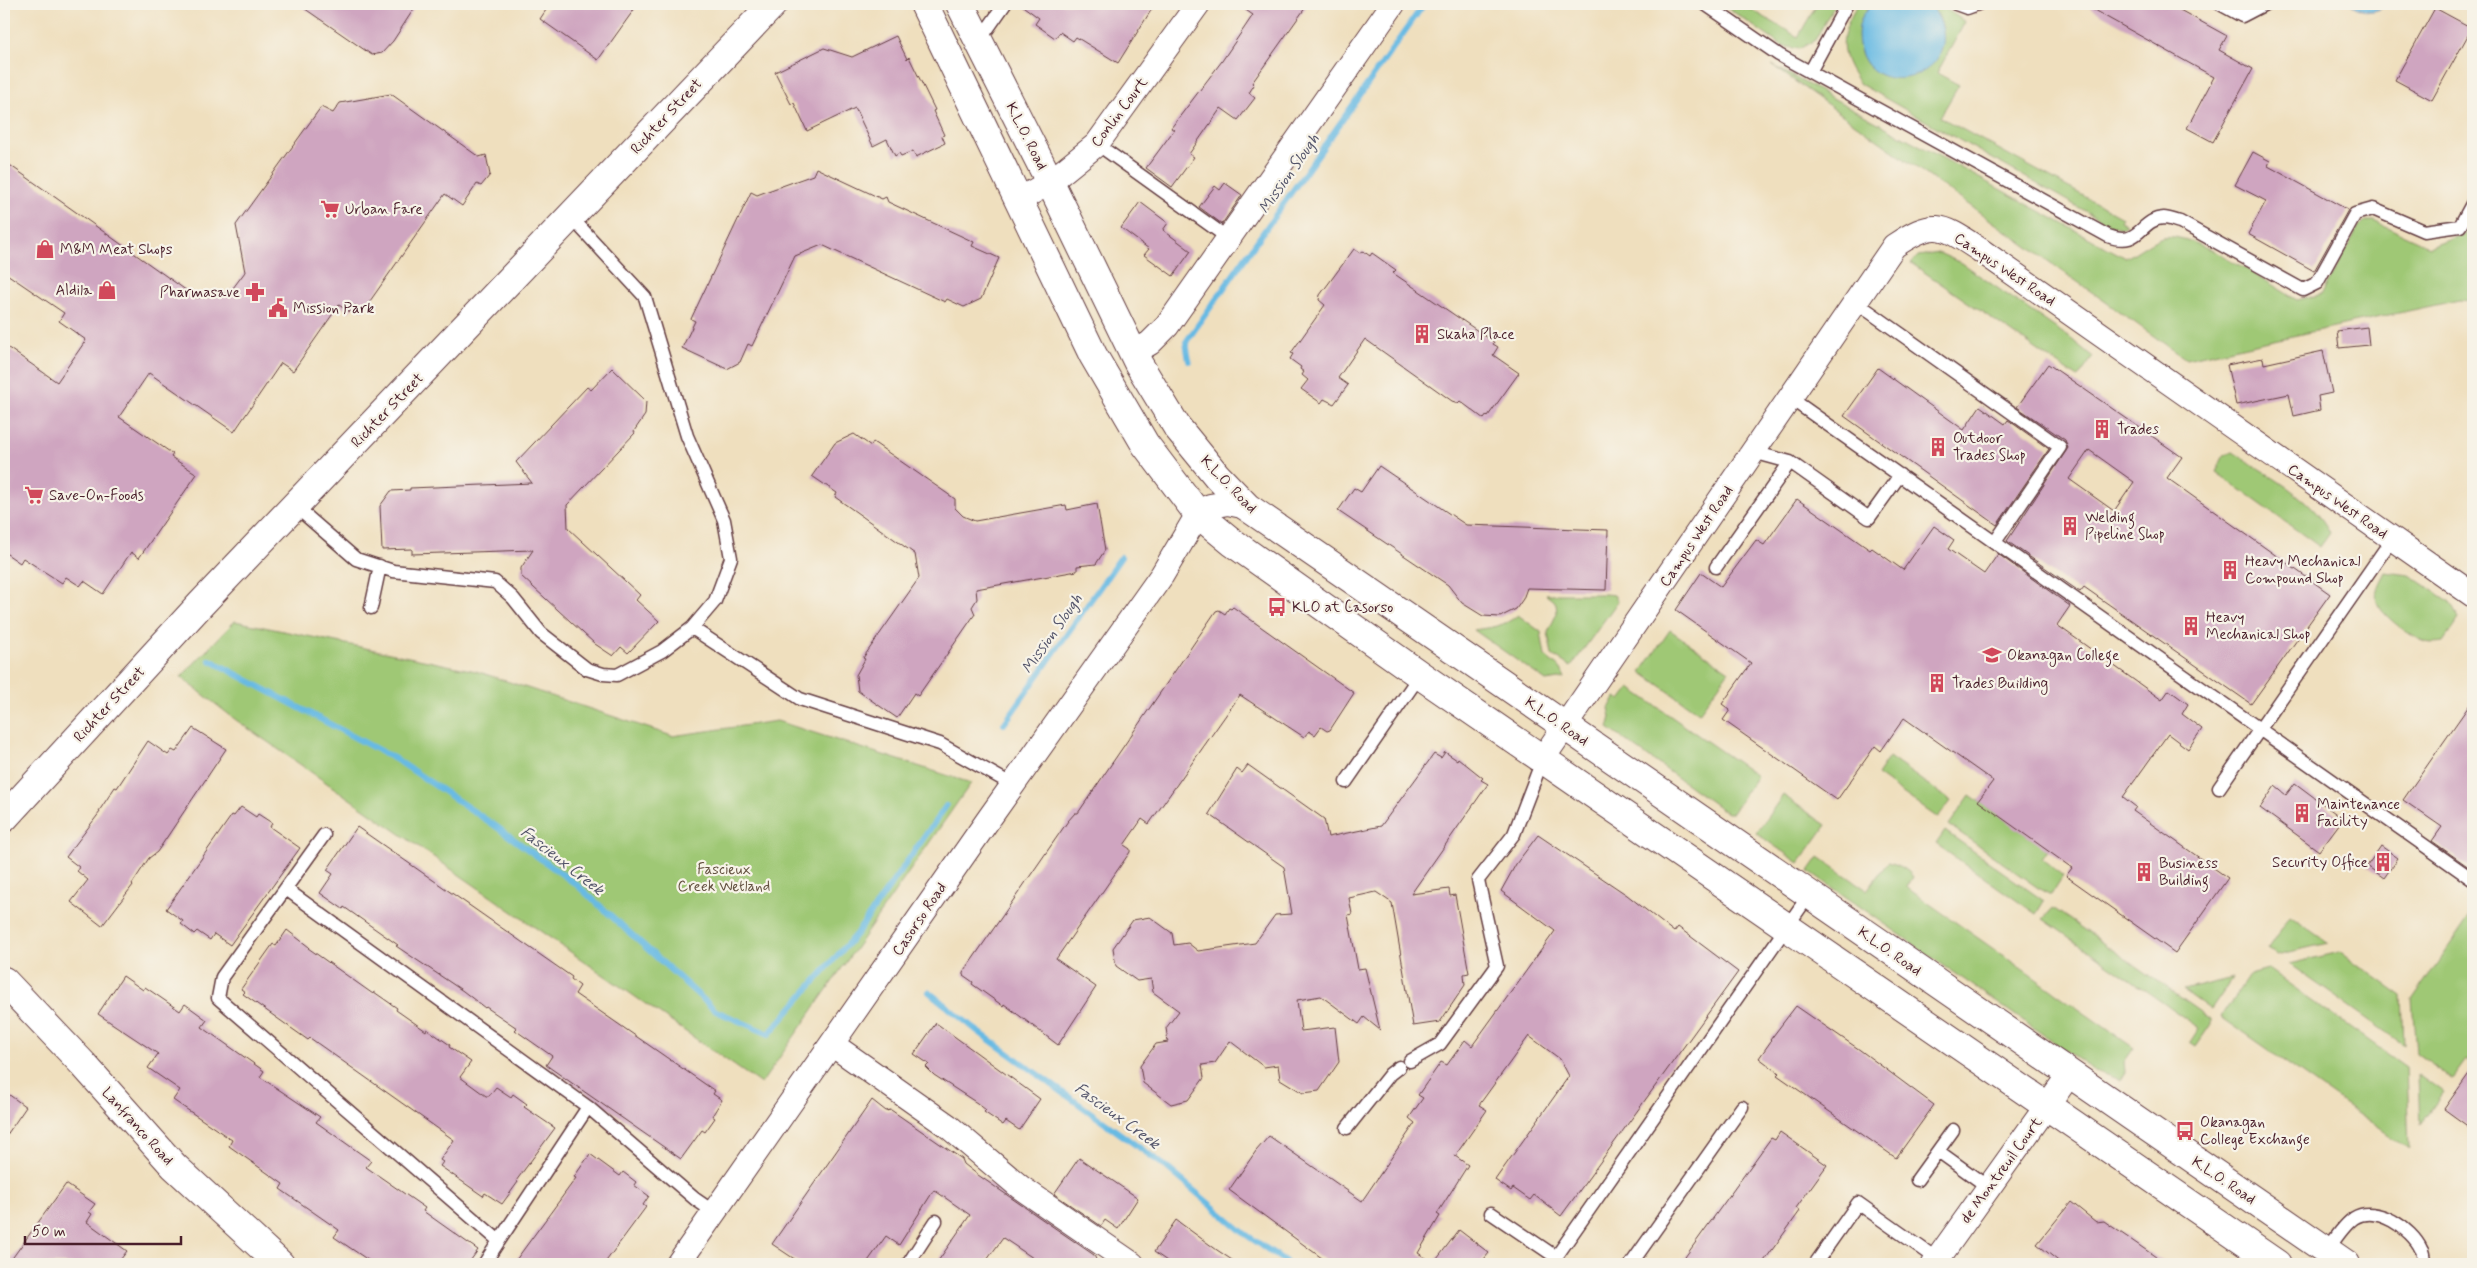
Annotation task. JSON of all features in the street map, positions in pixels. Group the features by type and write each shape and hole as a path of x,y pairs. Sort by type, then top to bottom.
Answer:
{"main road":[{"name":"Richter Street","path":"4,818 294,506 772,4"},
{"path":"924,4 1093,355 1145,444 1208,523 1420,675 2277,1264"},
{"name":"K.L.O. Road","path":"960,4 1050,182 1132,353 1177,427 1218,476 1247,506 2069,1075 2337,1258"},
{"name":"Lanfranco Road","path":"4,981 83,1064 174,1166 280,1264"}],"street":[{"name":"Conlin Court","path":"1019,200 1050,182 1097,144 1198,4"},
{"path":"1132,353 1150,343 1167,326 1393,4"},
{"name":"Campus West Road","path":"1543,758 1894,246 1915,232 1930,227 1954,233 1980,250 2473,595"},
{"path":"1208,523 1210,506 1228,503 1247,506"},
{"name":"Casorso Road","path":"678,1264 1013,784 1162,575 1208,523"},
{"path":"833,1044 948,1126 1020,1187 1132,1264"},
{"name":"de Montreuil Court","path":"1935,1262 2069,1075"}],"lane":[{"path":"979,41 1005,4"},
{"path":"1705,4 1778,55 2108,236 2120,240 2132,238 2153,222 2165,218 2180,222 2303,290 2317,283 2355,214 2373,209 2424,231 2460,226 2473,202"},
{"path":"1810,72 1847,4"},
{"path":"1956,4 1967,8 1978,4"},
{"path":"2220,4 2242,16 2265,4"},
{"path":"1097,144 1228,238"},
{"path":"294,506 356,559 393,570 495,582 513,598 541,633 587,668 603,674 617,675 662,652 692,628 715,601 732,558 724,520 687,436 645,297 571,217"},
{"path":"1868,310 2060,447 1994,542"},
{"path":"1790,398 2472,879"},
{"path":"1753,452 1790,462 1869,518 1900,475"},
{"path":"1716,567 1790,462"},
{"path":"2219,788 2392,538"},
{"path":"371,608 380,566"},
{"path":"692,628 800,699 940,744 1013,784"},
{"path":"1346,782 1420,675"},
{"path":"1410,1061 1440,1044 1497,966 1478,880 1514,834 1543,758"},
{"path":"324,835 222,977 218,998 500,1241"},
{"path":"286,889 588,1107 695,1199 714,1212"},
{"path":"1491,1212 1556,1257 1809,895"},
{"path":"1347,1128 1390,1074 1399,1067"},
{"path":"484,1264 588,1107"},
{"path":"1631,1264 1742,1108"},
{"path":"1917,1180 1953,1130"},
{"path":"1938,1151 1988,1187"},
{"path":"1815,1264 1858,1203 1935,1262"},
{"path":"2337,1258 2342,1229 2355,1218 2367,1213 2383,1215 2414,1237 2422,1250 2424,1264"},
{"path":"908,1264 936,1221"}],"green space":[{"path":"1722,4 1742,4 1798,37 1817,4 1835,4 1815,40 1799,49 1782,46"},
{"path":"1858,4 1872,4 1866,10 1860,51 1867,64 1879,74 1943,28 1938,15 1930,4 1939,4 1965,22 1937,73 1959,85 1940,117 2122,217 2120,221 2126,224 2121,228 2110,225 1860,84 1847,63 1843,44 1847,26"},
{"path":"1772,65 2126,258 2160,238 2176,237 2211,250 2297,300 2322,294 2359,227 2365,221 2374,221 2430,247 2469,232 2473,224 2473,301 2459,300 2186,359"},
{"path":"1939,253 1961,263 2070,338 2093,357 2078,378 1911,263 1918,256"},
{"path":"2233,452 2287,487 2323,520 2330,533 2320,547 2216,472 2224,455"},
{"path":"2385,572 2410,575 2449,601 2459,619 2443,642 2429,643 2420,640 2402,629 2384,613 2377,602 2376,594"},
{"path":"1545,594 1605,594 1614,595 1618,601 1571,667 1552,655 1548,632 1557,613 1556,603"},
{"path":"1518,615 1541,632 1545,656 1561,669 1565,678 1546,681 1474,630 1502,624"},
{"name":"Fascieux Creek Wetland","path":"235,621 476,671 672,736 777,721 971,783 761,1084 236,720 181,677"},
{"path":"1670,630 1729,671 1699,713 1641,672"},
{"path":"1630,688 1757,776 1732,813 1727,813 1608,728 1611,717 1609,708 1616,697 1621,700"},
{"path":"1889,757 1951,801 1938,818 1877,775"},
{"path":"1783,795 1826,825 1799,863 1756,833"},
{"path":"1970,795 2048,850 2042,859 2063,876 2051,895 2041,890 1949,825"},
{"path":"1945,831 2044,901 2036,914 1936,844"},
{"path":"1819,857 1867,890 1888,862 1905,869 1913,877 1907,887 1910,890 2134,1048 2124,1062 2125,1072 2120,1080 2095,1071 1809,871"},
{"path":"2053,908 2211,1019 2211,1024 2196,1046 2190,1042 2199,1028 2043,919"},
{"path":"2471,914 2473,916 2473,1065 2466,1060 2452,1079 2416,1053 2412,1000"},
{"path":"2290,916 2328,943 2277,955 2268,949"},
{"path":"2340,952 2402,996 2404,1045 2289,964"},
{"path":"2268,969 2406,1067 2409,1149 2221,1017 2250,974"},
{"path":"2233,978 2211,1010 2183,990"},
{"path":"2418,1075 2443,1093 2420,1125"}],"water":[{"path":"1872,4 1930,4 1942,27 1942,48 1933,63 1918,74 1901,78 1883,76 1868,65 1859,45 1858,33 1862,18"},
{"path":"2351,4 2388,4 2374,11 2365,11"}],"building":[{"path":"298,4 417,4 393,41 382,53 372,55"},
{"path":"550,4 638,4 598,60 540,19"},
{"path":"1020,4 1155,4 1118,63 1076,37 1073,41 1060,32 1055,38 1035,24 1039,18"},
{"path":"1237,4 1308,4 1252,83 1254,85 1249,93 1255,98 1238,120 1221,108 1189,154 1194,157 1172,187 1146,168 1174,130 1171,128 1222,61 1253,15"},
{"path":"2083,4 2169,4 2227,36 2219,50 2253,69 2213,142 2187,128 2214,77"},
{"path":"2435,8 2472,28 2432,100 2395,80"},
{"path":"896,36 907,59 909,57 935,110 933,111 944,135 942,136 945,143 916,157 913,151 901,156 899,153 895,156 887,139 873,146 855,108 807,131 794,103 791,104 775,72 824,48 852,57"},
{"path":"391,94 479,157 486,155 490,175 481,186 477,184 462,206 445,194 363,311 355,305 349,312 339,305 293,371 281,363 234,432 149,373 119,417 173,454 171,457 197,474 139,558 131,552 103,594 84,581 80,586 66,577 62,583 23,558 20,563 4,552 4,345 57,382 86,340 59,321 64,313 4,272 4,161 197,298 230,292 245,272 236,225 321,107 333,113 340,103"},
{"path":"2253,152 2270,161 2268,166 2348,210 2314,271 2248,234 2266,201 2235,185"},
{"path":"816,168 882,199 886,197 888,202 974,242 972,246 999,258 981,299 964,307 947,299 945,302 822,245 795,256 752,346 748,344 740,362 727,369 682,348 695,321 691,319 751,192 757,195 813,175"},
{"path":"1225,183 1242,195 1222,224 1199,207 1215,186 1220,190"},
{"path":"1140,202 1168,223 1163,230 1191,251 1173,276 1144,255 1149,249 1121,228"},
{"name":"Skaha Place","path":"1354,249 1360,253 1363,251 1370,256 1372,253 1396,270 1393,273 1494,342 1493,344 1498,347 1493,355 1519,373 1488,416 1484,419 1460,401 1458,403 1452,401 1365,339 1338,378 1348,385 1334,404 1324,399 1321,403 1301,389 1308,380 1302,375 1304,372 1300,369 1301,367 1290,359 1293,354 1291,353 1325,305 1319,300 1320,295"},
{"path":"2367,327 2369,345 2339,348 2337,331"},
{"path":"2323,351 2332,393 2318,396 2320,410 2294,416 2289,394 2236,405 2227,365 2263,358 2264,364"},
{"path":"2048,364 2182,457 2167,478 2330,594 2251,704 2084,587 2080,592 2007,541 2068,448 2065,440 2017,407","holes":["2089,450 2134,482 2114,511 2069,479"]},
{"path":"612,368 646,401 645,415 634,431 635,433 567,505 568,528 640,595 636,600 659,621 628,653 621,647 613,656 595,644 521,576 521,568 533,550 412,554 412,549 382,550 380,506 391,491 410,490 410,488 532,483 516,462 587,387 591,390"},
{"name":"Outdoor Trades Shop","path":"1878,368 1964,430 1980,406 2005,424 2008,420 2049,449 1997,525 1844,416"},
{"path":"854,434 871,446 873,442 955,499 955,508 963,516 975,521 1066,505 1067,510 1097,504 1105,550 1096,564 1077,566 1077,571 976,589 977,599 972,607 975,614 918,696 914,693 897,718 858,691 856,675 865,659 863,658 919,578 915,554 835,497 837,493 812,476 835,443"},
{"path":"1379,466 1466,525 1608,530 1606,590 1527,588 1523,599 1516,609 1500,617 1483,616 1462,603 1448,585 1338,511 1354,488 1361,492"},
{"name":"Trades Building","path":"1797,499 1870,550 1872,548 1903,570 1934,526 1954,540 1948,549 1984,574 1998,554 2070,606 2057,625 2162,700 2169,690 2188,704 2182,714 2202,729 2188,749 2168,734 2123,797 2136,807 2133,811 2228,878 2175,953 2066,876 2072,868 1978,801 1993,781 1904,718 1881,751 1875,746 1837,800 1723,720 1730,710 1722,704 1751,663 1676,610 1701,573 1721,587 1756,540 1764,545"},
{"path":"1233,607 1354,693 1330,730 1327,731 1321,727 1315,735 1309,731 1304,737 1240,695 1149,824 1142,819 1124,845 1130,849 1130,852 1056,959 1096,987 1058,1045 1004,1004 1003,1006 972,984 973,982 963,973 1068,821 1075,813 1078,813 1216,611 1219,610 1225,614 1229,608"},
{"path":"2473,700 2473,870 2432,841 2442,827 2403,800"},
{"path":"193,728 226,749 157,852 149,858 133,885 102,926 71,902 88,880 77,871 79,867 66,857 100,812 115,787 117,788 148,741 168,755 172,750 176,752"},
{"path":"1445,752 1457,760 1458,758 1483,778 1481,780 1488,784 1411,894 1449,889 1450,896 1455,895 1469,973 1464,974 1465,985 1440,1022 1413,1026 1392,903 1376,892 1349,898 1352,914 1348,915 1358,969 1365,968 1380,1030 1364,1017 1359,1024 1321,996 1297,1000 1301,1031 1335,1027 1339,1062 1319,1091 1303,1093 1280,1079 1278,1065 1264,1067 1230,1041 1215,1063 1202,1065 1204,1078 1188,1100 1171,1104 1143,1083 1140,1066 1156,1044 1168,1042 1166,1028 1179,1011 1153,992 1151,979 1137,981 1116,966 1113,948 1133,920 1150,917 1172,933 1174,945 1188,943 1198,951 1255,943 1275,915 1292,914 1284,867 1209,814 1237,769 1242,773 1248,765 1324,819 1328,837 1381,826 1434,754 1441,758"},
{"name":"Maintenance Facility","path":"2295,783 2343,819 2319,851 2260,808 2275,786 2286,795"},
{"path":"241,807 256,817 258,814 272,823 270,827 300,848 230,945 214,934 210,940 197,931 194,934 181,924 183,921 166,909 232,815 234,816"},
{"path":"357,827 572,977 571,979 580,986 575,994 715,1091 713,1094 722,1100 712,1116 715,1118 705,1132 702,1130 681,1159 546,1065 552,1056 515,1030 517,1028 396,946 398,945 344,907 343,909 320,893 333,874 327,870"},
{"path":"1538,835 1627,895 1674,932 1678,927 1738,972 1561,1216 1534,1195 1530,1200 1513,1188 1511,1191 1495,1180 1569,1076 1560,1059 1529,1036 1479,1105 1487,1110 1455,1156 1468,1165 1437,1214 1440,1216 1418,1253 1434,1263 1459,1230 1489,1253 1480,1264 1330,1264 1229,1190 1256,1151 1269,1136 1362,1201 1415,1123 1409,1118 1423,1098 1418,1095 1441,1062 1447,1065 1465,1040 1472,1046 1555,931 1501,891 1516,864"},
{"name":"Security Office","path":"2381,846 2398,858 2384,878 2367,866"},
{"path":"287,930 308,948 373,994 374,992 397,1008 396,1010 426,1031 427,1029 450,1045 449,1047 471,1062 460,1077 486,1096 489,1096 496,1087 511,1097 513,1094 527,1104 524,1107 555,1128 516,1181 518,1182 502,1204 485,1193 483,1196 440,1166 443,1162 440,1160 454,1140 310,1038 308,1040 243,994 245,992 241,989 273,944 276,946"},
{"path":"123,976 143,990 145,987 180,1011 185,1004 207,1020 202,1027 264,1071 260,1077 320,1117 316,1122 371,1161 366,1167 425,1208 423,1211 478,1250 468,1264 374,1264 334,1237 339,1230 280,1189 283,1184 229,1146 232,1140 173,1100 180,1090 148,1068 158,1054 98,1014"},
{"path":"1796,1006 1860,1050 1934,1105 1896,1158 1777,1075 1779,1073 1759,1058"},
{"path":"936,1023 1040,1099 1019,1130 1006,1121 1003,1125 984,1112 986,1110 977,1103 934,1075 926,1067 929,1064 914,1054"},
{"path":"2473,1068 2473,1130 2444,1109"},
{"path":"4,1091 26,1107 4,1139"},
{"path":"872,1100 886,1111 891,1110 962,1159 964,1164 978,1175 1094,1255 1098,1264 1042,1264 1003,1238 984,1264 936,1264 970,1215 934,1190 899,1245 886,1236 866,1264 802,1264 772,1244"},
{"path":"1780,1132 1827,1165 1796,1208 1800,1211 1762,1264 1680,1264 1771,1138 1775,1140"},
{"path":"590,1154 620,1176 623,1172 636,1182 634,1185 649,1196 643,1205 646,1207 604,1264 513,1264 576,1178 574,1177"},
{"path":"1079,1158 1138,1198 1118,1229 1105,1220 1101,1226 1054,1194"},
{"path":"66,1184 95,1204 89,1212 92,1214 87,1222 127,1251 117,1264 8,1264"},
{"path":"2071,1202 2096,1222 2104,1221 2166,1264 2062,1264 2037,1244"},
{"path":"1176,1220 1238,1264 1168,1264 1167,1261 1154,1252"}],"waterway":[{"name":"Mission Slough","path":"1189,361 1186,342 1424,4"},
{"name":"Mission Slough","path":"1004,724 1121,557"},
{"name":"Fascieux Creek","path":"210,660 397,760 494,825 577,885 716,1011 769,1034 857,933 946,806"},
{"name":"Fascieux Creek","path":"929,992 976,1030 1165,1166 1245,1234 1289,1264"}],"place":[{"name":"Urban Fare","path":"330,209"},
{"name":"M&M Meat Shops","path":"45,249"},
{"name":"Aldila","path":"107,290"},
{"name":"Pharmasave","path":"255,292"},
{"name":"Mission Park","path":"278,308"},
{"name":"Skaha Place","path":"1422,334"},
{"name":"Trades","path":"2102,429"},
{"name":"Outdoor Trades Shop","path":"1938,447"},
{"name":"Save-On-Foods","path":"34,495"},
{"name":"Welding Pipeline Shop","path":"2070,526"},
{"name":"Heavy Mechanical Compound Shop","path":"2230,570"},
{"name":"KLO at Casorso","path":"1277,607"},
{"name":"Heavy Mechanical Shop","path":"2191,626"},
{"name":"Okanagan College","path":"1992,655"},
{"name":"Trades Building","path":"1937,683"},
{"name":"Maintenance Facility","path":"2302,813"},
{"name":"Security Office","path":"2383,862"},
{"name":"Business Building","path":"2144,872"},
{"name":"Okanagan College Exchange","path":"2185,1131"}]}
